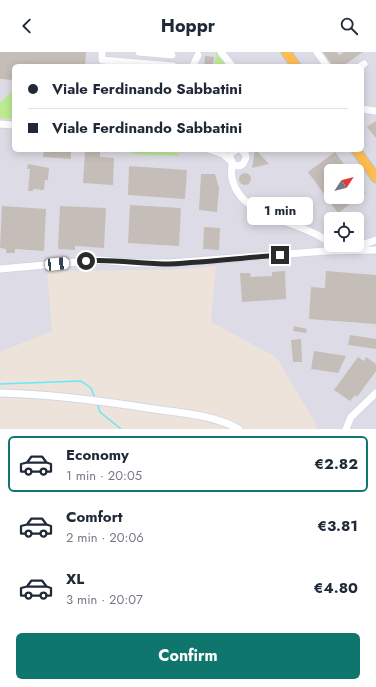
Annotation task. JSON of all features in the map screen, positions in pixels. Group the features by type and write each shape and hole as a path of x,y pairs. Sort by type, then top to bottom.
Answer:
{"main road":[{"path":"286,52 295,64"},
{"path":"293,52 296,64"},
{"path":"364,151 376,168"},
{"path":"357,152 376,178"}],"street":[{"path":"102,52 102,60 146,64"},
{"path":"139,52 173,54 169,64"},
{"path":"221,52 230,64"},
{"path":"317,52 326,64"},
{"path":"194,64 198,55"},
{"path":"364,109 376,111"},
{"path":"0,124 12,125"},
{"path":"216,152 222,154 238,166 245,162"},
{"path":"233,152 230,156 231,176 237,190 246,201 266,214 324,241"},
{"path":"244,152 245,162"},
{"path":"235,184 236,175 250,152"},
{"path":"364,243 376,240"},
{"path":"364,250 376,250"},
{"path":"0,269 100,260 132,264 169,264 324,251"},
{"path":"0,393 66,396 114,402 209,417 240,429"},
{"path":"346,429 351,417 376,393"}],"shaded area":[{"path":"0,52 376,52 376,429 317,429 314,421 277,358 211,322 216,266 169,270 47,271 52,331 0,352"}],"green space":[{"path":"216,52 217,52 225,64 215,64"},
{"path":"12,91 12,119 0,118 0,103"},
{"path":"132,152 163,152 178,153 180,156 132,154"}],"building":[{"path":"0,52 86,52 85,64 12,64 12,80 0,79"},
{"path":"323,52 337,52 339,55 344,52 363,52 346,64 332,64"},
{"path":"205,56 214,57 213,64 204,64"},
{"path":"376,121 376,138 367,127"},
{"path":"44,152 71,152 71,159 43,157"},
{"path":"85,152 100,152 100,157 114,158 113,185 83,183"},
{"path":"255,152 258,152 269,164 252,168"},
{"path":"335,152 344,164 324,164 324,194 308,172"},
{"path":"28,164 49,168 48,180 45,180 44,190 33,189 33,191 28,191 30,169 27,169"},
{"path":"129,166 187,170 185,199 128,195"},
{"path":"245,173 249,175 251,179 249,183 245,185 241,183 239,179 241,175"},
{"path":"201,174 215,174 219,188 217,212 199,210"},
{"path":"331,204 350,204 339,212 337,212"},
{"path":"130,205 181,208 179,246 128,243"},
{"path":"2,206 46,209 44,251 15,249 15,253 6,253 6,249 0,248"},
{"path":"60,206 106,208 104,248 75,246 75,250 58,249"},
{"path":"204,227 220,228 219,250 203,249"},
{"path":"285,271 286,299 242,302 240,273 250,273 251,277 272,276 272,272"},
{"path":"326,271 376,275 376,324 309,319 311,287 325,288"},
{"path":"294,326 307,329 306,333 293,331"},
{"path":"350,335 376,339 376,349 348,345"},
{"path":"301,339 302,362 293,362 291,340"},
{"path":"314,351 346,356 338,373 311,369"},
{"path":"358,357 364,361 366,357 376,364 376,371 357,397 355,395 350,401 334,390"}],"waterway":[{"path":"0,384 81,381 91,388 95,398"},
{"path":"97,403 100,412 121,429"}],"route":[{"path":"86,261 100,260 132,264 169,264 280,255"}]}
